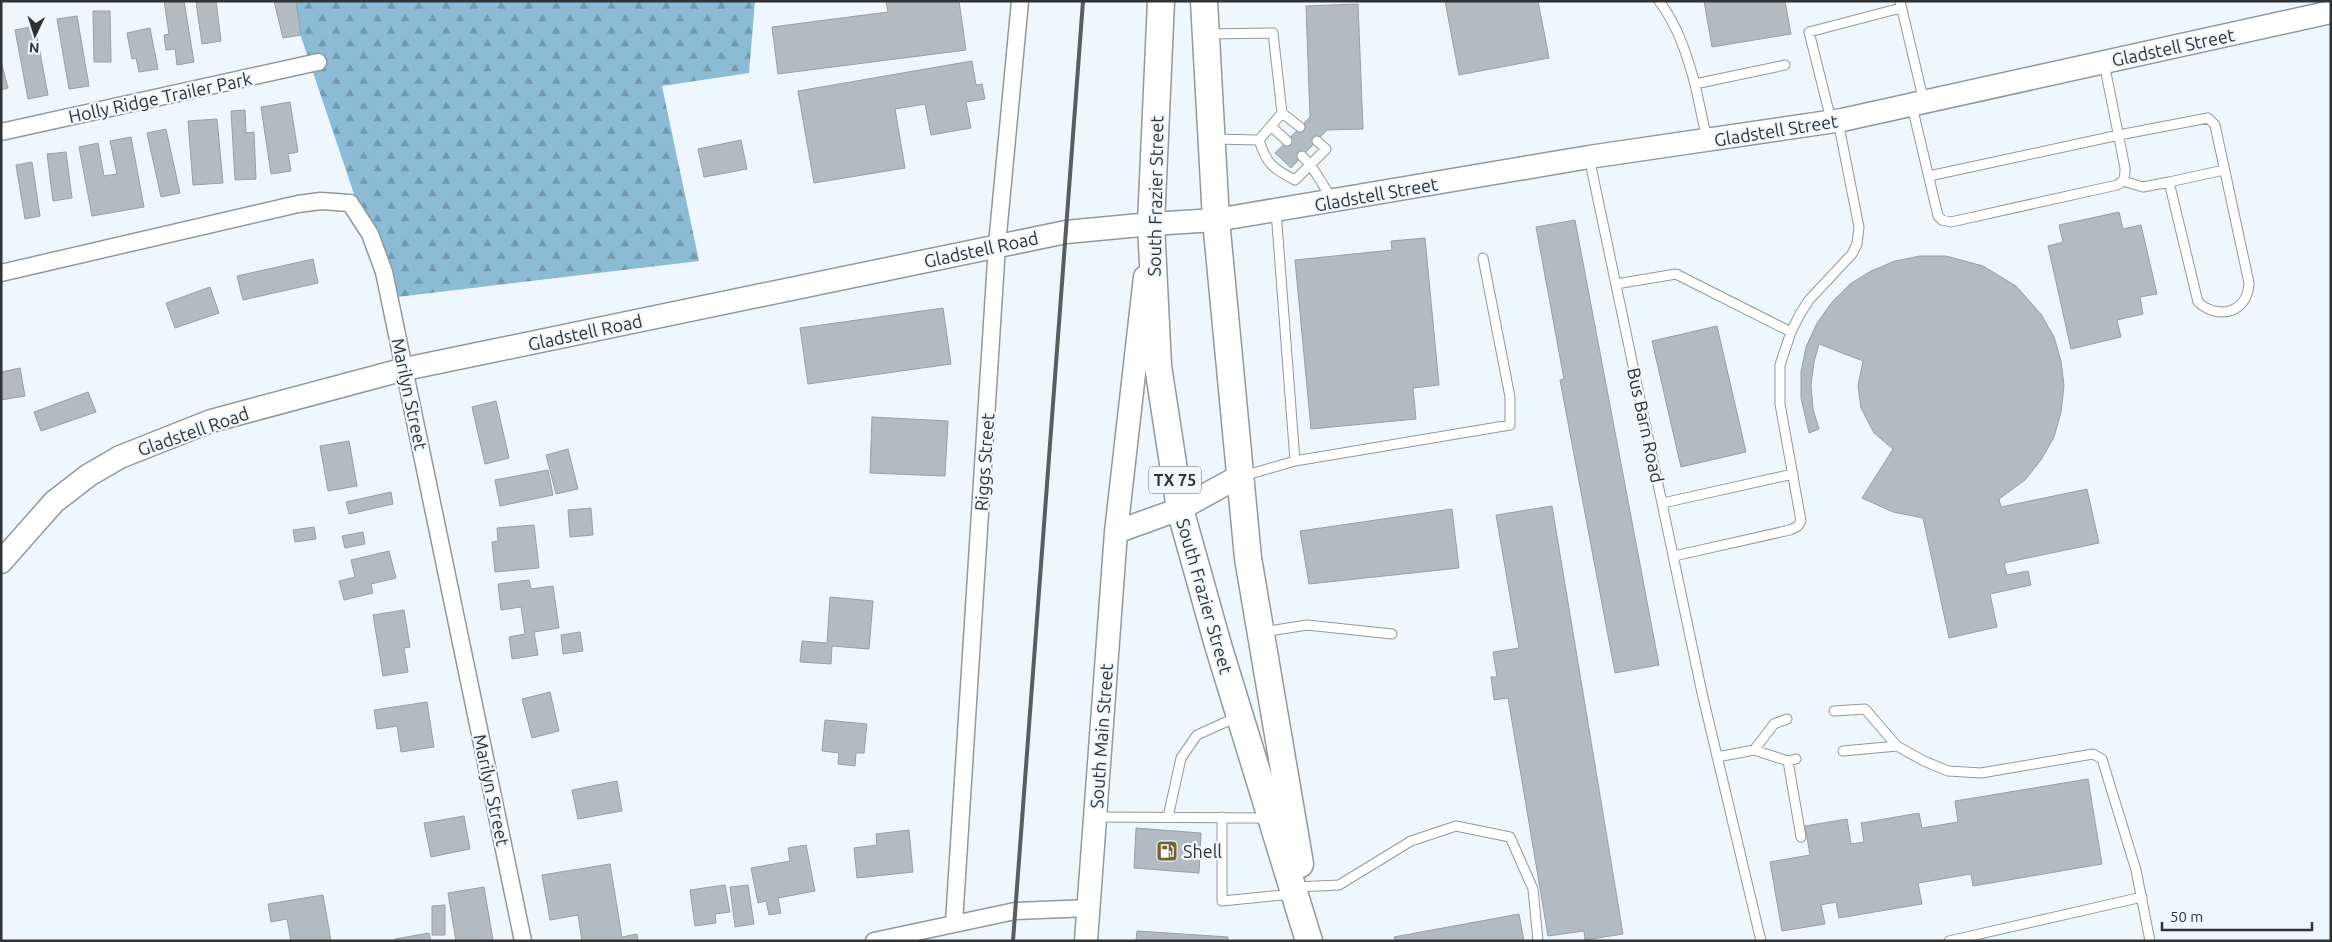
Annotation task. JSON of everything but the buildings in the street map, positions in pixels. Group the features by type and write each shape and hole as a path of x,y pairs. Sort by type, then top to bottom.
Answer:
{"main road":[{"name":"South Frazier Street","path":"1161,1 1151,224 1158,366 1180,509 1240,716 1271,818 1297,889 1311,941"},
{"name":"South Frazier Street","path":"1204,1 1216,220 1248,558 1261,633 1297,889"}],"street":[{"name":"Riggs Street","path":"954,923 997,245 1020,1"},
{"name":"Gladstell Street","path":"1216,220 1334,202 1589,157 1835,121 2331,12"},
{"name":"Holly Ridge Trailer Park","path":"1,132 318,62"},
{"name":"Marilyn Street","path":"1,273 298,204 321,201 350,203 370,234 384,272 523,941"},
{"name":"Gladstell Road","path":"1,562 54,502 89,475 120,457 211,421 404,369 997,245 1066,232 1216,220"},
{"name":"South Main Street","path":"1086,941 1116,532 1151,224"},
{"path":"1116,532 1180,509 1240,476"},
{"path":"874,941 1015,911 1089,908"}],"lane":[{"path":"1659,1 1672,20 1679,36 1695,84 1707,140"},
{"path":"1674,556 1790,530 1798,526 1801,521 1802,513 1784,432 1779,390 1780,365 1791,332 1809,300 1852,254 1859,235 1835,121 1808,32 1901,5 1929,176 1938,216 1942,220 1951,222 2118,185 2123,181 2125,168 2104,62"},
{"path":"1206,34 1273,33 1282,112 1300,128"},
{"path":"1695,84 1785,65"},
{"path":"1212,139 1258,140 1282,112"},
{"path":"1929,176 2208,118 2215,125 2249,283 2246,298 2241,305 2227,312 2211,311 2198,302 2169,182"},
{"path":"1271,126 1287,140"},
{"path":"1258,140 1264,158 1278,172 1295,180 1326,149 1317,141"},
{"path":"1302,156 1310,164 1334,202"},
{"name":"Bus Barn Road","path":"1589,157 1702,693 1761,941"},
{"path":"2123,181 2143,187 2224,170"},
{"path":"1276,211 1295,462"},
{"path":"1240,476 1295,462 1510,425 1510,397 1483,258"},
{"path":"1616,284 1676,274 1791,332"},
{"path":"1663,502 1793,474"},
{"path":"1261,633 1306,625 1392,634"},
{"path":"1834,711 1865,709 1897,746 1924,761 1948,771 1981,773 2093,754 2102,759 2136,870 2150,941"},
{"path":"1168,817 1181,758 1197,735 1240,716"},
{"path":"1754,750 1774,724 1787,718"},
{"path":"1843,751 1897,746"},
{"path":"1718,756 1754,750 1792,760 1801,837"},
{"path":"1095,816 1271,818"},
{"path":"1222,817 1222,901 1297,889 1339,885 1411,841 1456,826 1510,836 1533,889 1538,941"},
{"path":"1949,941 2142,897"}],"green space":[{"path":"289,1 755,1 749,73 662,86 699,261 389,298"}],"railway":[{"path":"1013,941 1083,1"}],"place":[{"name":"Shell","path":"1167,851"}]}
